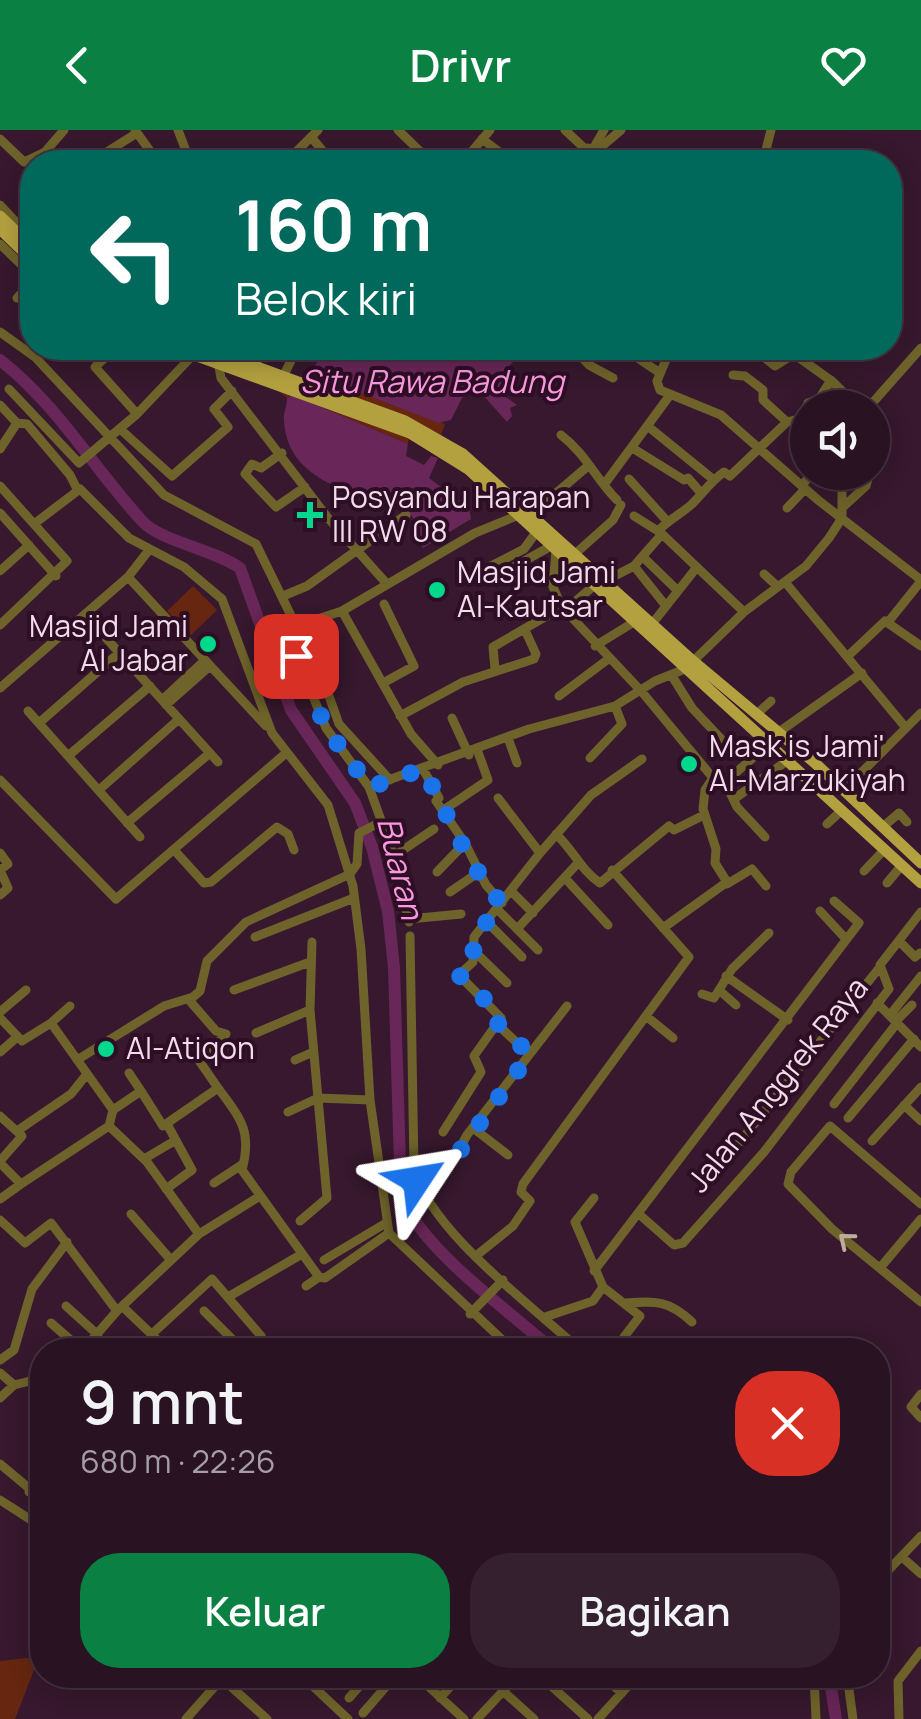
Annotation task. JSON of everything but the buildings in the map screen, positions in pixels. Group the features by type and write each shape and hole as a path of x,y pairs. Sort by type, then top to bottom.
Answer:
{"main road":[{"path":"0,216 20,235"},
{"path":"0,229 20,248"},
{"path":"215,360 410,433 468,468 576,553 634,622 779,732 921,862"},
{"path":"234,360 405,421 443,440 524,512 554,548 652,624 770,743 921,883"}],"street":[{"path":"46,150 64,130"},
{"path":"398,130 418,150"},
{"path":"565,130 588,150"},
{"path":"598,150 620,130"},
{"path":"108,150 136,131"},
{"path":"0,138 20,158"},
{"path":"0,206 20,226"},
{"path":"17,298 20,294"},
{"path":"885,390 919,353"},
{"path":"38,360 107,441 173,502 256,544 298,625 339,724 390,780"},
{"path":"103,360 95,367 137,414"},
{"path":"10,389 78,463 137,414 191,360"},
{"path":"256,366 257,360"},
{"path":"284,375 291,360"},
{"path":"584,360 613,378"},
{"path":"640,360 660,373"},
{"path":"666,360 657,384 670,396 713,410 790,476"},
{"path":"803,360 841,390"},
{"path":"218,362 218,372 232,391 387,584"},
{"path":"733,375 755,382 763,390 763,400 787,422"},
{"path":"495,670 493,648 563,609 636,560 666,521 714,480 724,472 730,476 787,422 800,420 808,403 819,399 831,380"},
{"path":"120,429 172,476 228,426 214,409 232,391"},
{"path":"606,482 650,428 670,396"},
{"path":"0,405 17,423 27,424 77,490 149,550 192,572 222,599 272,732"},
{"path":"0,449 17,423"},
{"path":"650,428 714,480"},
{"path":"560,435 585,457 588,466 606,482 619,502 614,520 576,553"},
{"path":"634,449 684,480 688,478 701,492"},
{"path":"282,453 260,468 253,464 244,471 276,506 306,487"},
{"path":"462,914 409,921 394,856 378,823 370,787 326,728 290,640 298,625 342,611 475,532 499,526 545,504 588,466"},
{"path":"630,479 666,521"},
{"path":"0,486 67,561 65,568 0,625"},
{"path":"34,524 77,490"},
{"path":"788,508 802,490"},
{"path":"806,490 842,512 921,581 889,621 866,634 848,656"},
{"path":"842,490 842,512"},
{"path":"370,787 508,738 616,706 655,680 672,676 689,665 744,612 806,566 842,512 862,490"},
{"path":"12,500 0,512 56,576"},
{"path":"283,596 307,586 406,515"},
{"path":"634,516 660,533 744,612"},
{"path":"486,568 524,549 536,531"},
{"path":"0,570 29,545"},
{"path":"492,579 554,548 552,586 563,609 642,692 678,741 713,778 726,782 764,837"},
{"path":"0,688 128,577 149,550"},
{"path":"636,560 677,590"},
{"path":"636,560 666,606"},
{"path":"652,624 697,567"},
{"path":"764,574 781,584 848,656 906,728"},
{"path":"128,577 272,732 328,805 354,898 370,1100 388,1228 499,1338"},
{"path":"383,683 414,666 384,604"},
{"path":"342,611 400,716 438,765"},
{"path":"889,621 921,646"},
{"path":"595,646 634,622"},
{"path":"400,716 495,670 536,658 524,630"},
{"path":"106,638 218,762"},
{"path":"39,723 120,653"},
{"path":"559,696 608,660"},
{"path":"164,702 207,664"},
{"path":"779,732 862,673"},
{"path":"672,676 692,708 724,743"},
{"path":"68,756 150,686"},
{"path":"756,714 772,701"},
{"path":"590,758 622,724 616,706"},
{"path":"28,711 140,837"},
{"path":"844,790 921,712"},
{"path":"442,811 488,780 452,718"},
{"path":"98,790 179,719"},
{"path":"508,738 516,763"},
{"path":"726,782 770,743"},
{"path":"127,823 210,753"},
{"path":"0,780 116,899 286,754"},
{"path":"442,1132 480,1072 474,1056 498,1025 500,1014 459,975 473,962 474,937 592,795 642,759"},
{"path":"734,798 788,760"},
{"path":"423,769 442,811 465,843 500,907 538,950"},
{"path":"713,778 705,790 704,816 716,848 714,863 727,878 724,886"},
{"path":"498,798 540,853"},
{"path":"827,824 842,810"},
{"path":"884,826 900,813 908,822"},
{"path":"556,834 572,849 577,864 600,883 669,826 673,830 704,816"},
{"path":"77,1060 164,1006 190,1000 200,990 207,961 246,922 350,874 357,864 361,832 378,823"},
{"path":"175,851 204,883 211,882 278,827 288,834 294,850"},
{"path":"394,856 434,830"},
{"path":"437,872 465,843"},
{"path":"864,871 886,849"},
{"path":"0,853 8,862 0,870 8,888 0,894"},
{"path":"518,929 577,864"},
{"path":"886,883 902,865"},
{"path":"664,928 752,868 766,886"},
{"path":"477,1255 513,1226 529,1203 521,1192 523,1184 689,957 612,870"},
{"path":"450,892 479,872"},
{"path":"565,878 608,924"},
{"path":"511,891 533,913"},
{"path":"254,938 354,898"},
{"path":"594,1270 640,1216 859,922 834,901"},
{"path":"820,911 845,938"},
{"name":"Jalan Anggrek Raya","path":"640,1216 674,1245 682,1244 764,1152 890,985 880,967 921,912"},
{"path":"488,923 522,958"},
{"path":"702,994 713,999 726,976 769,933"},
{"path":"410,936 417,1180 431,1210 502,1281 568,1338"},
{"path":"898,941 915,957 920,953"},
{"path":"300,1221 327,1198 310,1010 312,942"},
{"path":"472,950 507,983"},
{"path":"234,990 310,962"},
{"path":"710,1179 880,967"},
{"path":"726,976 788,1020"},
{"path":"834,1104 921,976"},
{"path":"26,990 2,1009 16,1038 22,1041 51,1024 70,1006"},
{"path":"719,990 736,1005"},
{"path":"190,1000 216,1031 226,1035 200,1062"},
{"path":"848,1118 917,1043 876,1003"},
{"path":"894,1020 912,1005"},
{"path":"417,1180 450,1164 567,1006"},
{"path":"256,1032 310,1010"},
{"path":"646,1016 673,1038"},
{"path":"51,1024 113,1110"},
{"path":"498,1025 530,1054"},
{"path":"0,1052 16,1038"},
{"path":"193,1052 246,1128 248,1158 214,1183"},
{"path":"295,1060 313,1052"},
{"path":"129,1073 162,1126 218,1088"},
{"path":"21,1184 0,1162 18,1136 64,1100 87,1074"},
{"path":"872,1140 921,1087"},
{"path":"0,1199 109,1126 113,1110 141,1091"},
{"path":"288,1112 318,1098 370,1100"},
{"path":"140,1110 150,1104"},
{"path":"904,1105 921,1122"},
{"path":"0,1116 18,1136"},
{"path":"166,1190 192,1170 167,1124"},
{"path":"109,1126 144,1158 198,1234"},
{"path":"921,1204 830,1126 791,1172 791,1190 921,1302"},
{"path":"474,1128 508,1155"},
{"path":"144,1158 176,1140"},
{"path":"243,1164 242,1170 319,1277 325,1278 388,1228"},
{"path":"66,1306 96,1338 120,1309 198,1234 260,1196"},
{"path":"594,1198 574,1222 602,1286 640,1318 624,1337"},
{"path":"131,1214 170,1259"},
{"path":"0,1220 24,1242 50,1223 120,1309 156,1338"},
{"path":"880,1268 921,1220"},
{"path":"324,1260 388,1228"},
{"path":"0,1360 14,1350 32,1290 67,1242"},
{"path":"228,1297 302,1254"},
{"path":"306,1286 319,1277"},
{"path":"152,1334 210,1280 261,1336 259,1338"},
{"path":"471,1313 502,1281"},
{"path":"546,1317 593,1302 602,1286"},
{"path":"625,1303 661,1300 676,1305 692,1322"},
{"path":"218,1324 236,1307"},
{"path":"204,1311 232,1338"},
{"path":"52,1323 69,1338"},
{"path":"0,1373 14,1386"},
{"path":"0,1398 14,1386 30,1382"},
{"path":"921,1394 911,1407 921,1418"},
{"path":"0,1464 30,1490"},
{"path":"0,1500 30,1519"},
{"path":"890,1570 921,1536"},
{"path":"912,1546 921,1555"},
{"path":"902,1557 921,1574"},
{"path":"898,1719 896,1686 921,1651"},
{"path":"186,1719 212,1688"},
{"path":"233,1688 260,1717"},
{"path":"349,1698 358,1688"},
{"path":"364,1713 385,1688"},
{"path":"430,1688 464,1719"},
{"path":"440,1698 449,1688"},
{"path":"477,1719 507,1688"},
{"path":"553,1688 588,1719"},
{"path":"616,1688 622,1693"},
{"path":"598,1719 626,1688"},
{"path":"815,1688 816,1719"},
{"path":"848,1688 852,1719"},
{"path":"316,1689 348,1719"},
{"path":"504,1691 534,1719"}],"shaded area":[{"path":"209,360 241,360 308,382 313,372 445,424 440,438 483,480 409,434 408,444 293,395 287,398 264,379"},
{"path":"193,586 217,610 191,635 167,611"},
{"path":"30,1659 30,1681 15,1719 0,1719 0,1661"}],"water":[{"name":"Situ Rawa Badung","path":"320,360 515,360 500,375 503,395 517,405 510,408 512,416 507,422 482,394 472,392 462,398 451,420 439,423 320,377 312,368"},
{"name":"Situ Rawa Badung","path":"293,395 408,444 406,456 424,465 431,456 438,458 429,478 469,508 471,519 423,548 415,521 405,510 342,489 314,474 293,453 287,438 284,415 287,398"}],"waterway":[{"name":"Buaran","path":"0,360 58,417 151,529 240,568 291,710 355,803 372,847 388,911 394,968 401,1197 413,1218 448,1259 539,1338"},
{"name":"Buaran","path":"831,1688 836,1719"}],"place":[{"name":"Posyandu Harapan III RW 08","path":"310,515"},
{"name":"Masjid Jami Al-Kautsar","path":"437,590"},
{"name":"Masjid Jami Al Jabar","path":"208,644"},
{"name":"Mask is Jami' Al-Marzukiyah","path":"689,764"},
{"name":"Al-Atiqon","path":"106,1049"}],"route":[{"path":"296,656 326,728 370,787 423,769 439,798 436,802 465,843 486,885 502,904 474,937 473,962 459,975 500,1014 498,1025 530,1054 454,1159 432,1176 417,1180"}]}
